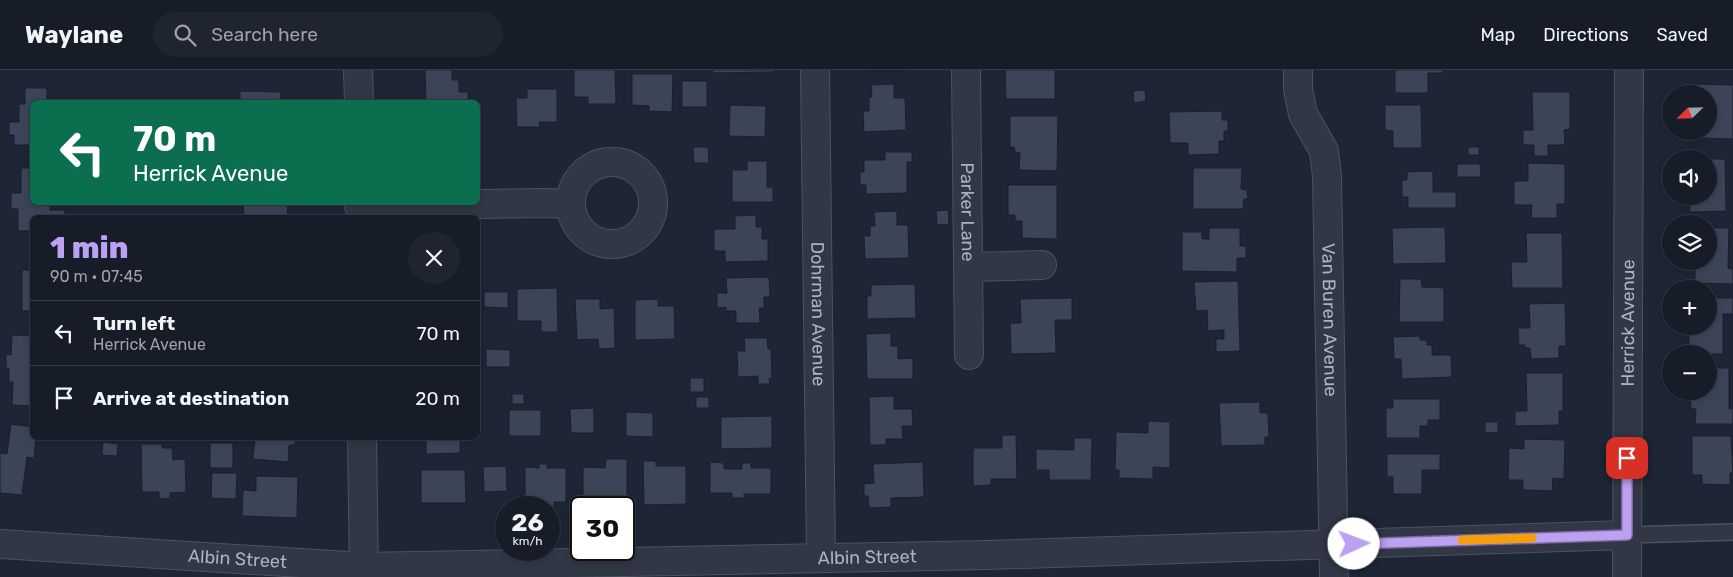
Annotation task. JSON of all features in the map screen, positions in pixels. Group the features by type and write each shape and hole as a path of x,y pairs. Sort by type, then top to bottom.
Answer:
{"street":[{"path":"358,70 359,100"},
{"name":"Dohrman Avenue","path":"816,70 821,557"},
{"name":"Parker Lane","path":"966,70 969,355"},
{"name":"Van Buren Avenue","path":"1298,70 1298,89 1303,114 1324,151 1327,176 1334,577"},
{"name":"Herrick Avenue","path":"1627,577 1629,70"},
{"path":"359,209 545,203 570,204"},
{"path":"968,267 1042,266"},
{"path":"362,440 364,572"},
{"name":"Albin Street","path":"0,544 364,572 659,569 821,557 988,566 1334,545 1627,535"}],"lane":[{"name":"Albin Street","path":"1627,535 1733,532"}],"building":[{"path":"425,70 452,70 452,80 459,80 459,92 468,92 468,100 426,100"},
{"path":"574,70 615,70 616,104 588,104 588,97 574,97"},
{"path":"713,70 775,70 775,72 713,73"},
{"path":"904,70 904,71 868,71"},
{"path":"1005,70 1055,70 1055,99 1006,99"},
{"path":"1395,70 1443,70 1443,73 1428,73 1428,93 1395,93"},
{"path":"632,74 673,74 672,112 649,111 649,106 632,105"},
{"path":"682,81 707,81 707,107 682,107"},
{"path":"894,84 894,98 905,98 906,130 864,132 863,111 869,111 869,97 872,97 871,85"},
{"path":"1693,84 1733,85 1733,139 1718,139 1718,85"},
{"path":"25,88 47,88 47,100 30,100 30,145 14,145 14,135 9,135 9,122 19,122 19,104 25,104"},
{"path":"527,89 557,89 557,122 539,122 540,127 517,127 516,98 527,98"},
{"path":"1145,90 1146,101 1134,103 1133,91"},
{"path":"240,91 281,92 280,100 240,100"},
{"path":"1532,92 1570,92 1570,129 1564,130 1565,145 1548,145 1548,156 1534,156 1534,145 1523,145 1523,130 1533,130"},
{"path":"730,105 766,106 765,137 729,136"},
{"path":"1385,105 1421,105 1422,148 1393,148 1393,131 1385,130"},
{"path":"1222,111 1222,120 1228,120 1228,131 1224,131 1224,141 1219,141 1219,154 1188,155 1188,143 1170,143 1169,112"},
{"path":"1010,116 1058,116 1057,171 1019,170 1020,153 1015,152 1014,147 1010,147"},
{"path":"693,147 708,147 709,163 694,163"},
{"path":"1468,147 1479,147 1479,155 1468,155"},
{"path":"885,152 912,152 912,162 907,162 907,193 866,194 866,185 860,185 860,172 864,172 864,160 885,160"},
{"path":"1717,159 1725,159 1726,211 1690,212 1690,205 1717,205"},
{"path":"747,161 767,161 767,187 773,187 773,202 732,202 732,170 747,170"},
{"path":"1528,163 1565,164 1565,204 1557,204 1557,218 1531,218 1532,205 1514,205 1514,181 1528,181"},
{"path":"1457,164 1480,164 1481,177 1457,177"},
{"path":"21,168 30,168 30,205 50,205 50,210 65,210 65,215 30,215 30,231 18,231 18,209 11,209 11,193 21,193"},
{"path":"1193,168 1242,168 1241,189 1247,190 1248,199 1244,199 1243,209 1193,209"},
{"path":"1433,171 1433,192 1456,192 1456,208 1408,208 1408,197 1402,197 1402,180 1407,180 1407,172"},
{"path":"1008,185 1057,185 1057,239 1022,238 1022,221 1015,221 1015,215 1008,215"},
{"path":"243,205 287,205 288,215 244,215"},
{"path":"948,210 949,224 937,225 936,211"},
{"path":"897,211 897,225 908,225 909,258 865,259 864,236 870,236 870,226 875,226 874,212"},
{"path":"756,215 756,227 762,227 762,239 768,239 768,261 725,262 725,251 714,251 714,229 735,229 735,216"},
{"path":"1445,227 1446,263 1393,264 1392,228"},
{"path":"1209,228 1240,228 1240,246 1246,246 1246,258 1237,258 1237,272 1182,271 1182,232 1202,232 1202,239 1209,239"},
{"path":"1717,228 1729,228 1728,268 1733,269 1733,284 1717,284 1717,280 1695,280 1695,270 1717,270"},
{"path":"1526,233 1562,233 1563,288 1512,288 1511,262 1527,262"},
{"path":"22,270 30,270 30,311 22,311"},
{"path":"769,277 770,297 764,297 764,308 759,308 760,323 736,323 736,311 726,311 726,307 717,308 717,293 727,293 726,278"},
{"path":"1400,279 1421,279 1422,287 1444,288 1444,322 1399,322"},
{"path":"1238,281 1240,351 1216,352 1216,339 1224,339 1224,330 1208,331 1207,310 1196,311 1194,282"},
{"path":"915,284 916,318 867,319 867,296 871,296 871,285"},
{"path":"557,288 558,332 541,332 541,321 517,321 517,289"},
{"path":"484,292 508,292 508,308 484,307"},
{"path":"1072,298 1072,320 1055,320 1056,353 1011,354 1010,323 1021,323 1020,299"},
{"path":"1717,298 1733,298 1733,314 1723,314 1723,354 1717,354 1717,345 1689,345 1689,335 1717,335"},
{"path":"575,299 600,299 600,309 614,308 615,348 599,349 598,339 577,340"},
{"path":"658,299 658,306 674,306 675,339 635,340 635,300"},
{"path":"1565,303 1566,346 1559,346 1559,358 1531,359 1530,348 1525,348 1525,345 1519,345 1518,328 1530,328 1529,304"},
{"path":"891,333 891,346 898,346 898,359 913,358 913,379 867,379 866,334"},
{"path":"12,335 30,336 30,406 12,405 13,382 9,382 9,368 6,368 6,354 11,355"},
{"path":"1420,336 1420,340 1427,340 1427,345 1432,345 1432,355 1451,355 1452,377 1402,379 1401,359 1394,359 1393,337"},
{"path":"744,338 767,338 768,349 771,349 772,379 769,378 770,384 758,384 758,376 738,377 737,351 745,351"},
{"path":"486,349 510,350 510,367 486,367"},
{"path":"1717,368 1729,368 1729,409 1733,408 1733,424 1695,424 1696,409 1691,409 1690,400 1717,400"},
{"path":"1526,373 1563,373 1563,411 1559,411 1559,425 1515,426 1515,411 1527,411"},
{"path":"690,378 704,378 704,392 690,392"},
{"path":"512,394 524,394 524,404 512,404"},
{"path":"894,396 894,409 912,409 913,426 902,426 903,439 886,439 886,445 870,445 869,397"},
{"path":"696,397 709,397 709,408 696,408"},
{"path":"1393,399 1440,399 1440,420 1428,420 1428,426 1420,426 1420,438 1386,438 1386,408 1393,408"},
{"path":"1260,402 1260,413 1268,413 1269,437 1265,437 1265,445 1221,446 1219,403"},
{"path":"594,408 594,433 571,433 570,409"},
{"path":"509,410 541,410 541,436 509,436"},
{"path":"626,412 653,413 653,437 626,436"},
{"path":"772,416 772,448 721,449 721,417"},
{"path":"1148,421 1170,422 1170,468 1153,467 1153,479 1119,478 1119,470 1115,470 1116,432 1148,433"},
{"path":"1485,422 1498,422 1498,433 1485,432"},
{"path":"11,424 30,427 30,440 36,440 34,458 27,457 22,495 0,493 0,453 7,454"},
{"path":"1002,435 1016,435 1017,479 991,479 991,485 973,486 973,448 1002,448"},
{"path":"1692,436 1731,436 1733,473 1730,473 1730,485 1702,484 1702,475 1692,475"},
{"path":"1074,438 1092,438 1091,480 1049,480 1049,470 1036,470 1036,449 1074,450"},
{"path":"1524,439 1565,440 1564,479 1553,478 1552,491 1523,490 1523,480 1508,480 1509,448 1524,449"},
{"path":"255,440 296,440 295,445 289,445 288,462 253,459"},
{"path":"426,440 460,440 460,453 426,454"},
{"path":"103,442 118,444 117,456 102,455"},
{"path":"210,443 233,443 233,468 210,468"},
{"path":"141,444 162,444 162,448 172,448 173,460 185,459 186,492 170,493 170,498 159,499 159,492 142,492"},
{"path":"1387,454 1440,454 1440,470 1422,470 1422,494 1393,494 1393,477 1387,477"},
{"path":"606,459 627,459 627,496 583,496 583,467 605,468"},
{"path":"643,461 656,461 656,466 686,466 686,504 644,505"},
{"path":"710,462 724,463 724,469 742,469 742,463 751,463 751,468 771,468 771,494 744,494 744,498 732,498 732,493 710,493"},
{"path":"923,462 924,497 891,498 891,507 869,508 868,496 864,496 864,484 874,483 873,464"},
{"path":"539,464 547,464 547,468 566,468 566,502 560,502 560,496 525,496 525,467 539,468"},
{"path":"506,466 507,491 484,492 483,467"},
{"path":"421,470 465,470 466,503 421,503"},
{"path":"212,473 237,473 236,499 211,498"},
{"path":"256,476 298,477 297,518 242,516 243,490 256,491"}],"slow traffic":[{"path":"1462,540 1532,538"}],"route":[{"path":"1354,544 1627,535 1627,458"}]}
